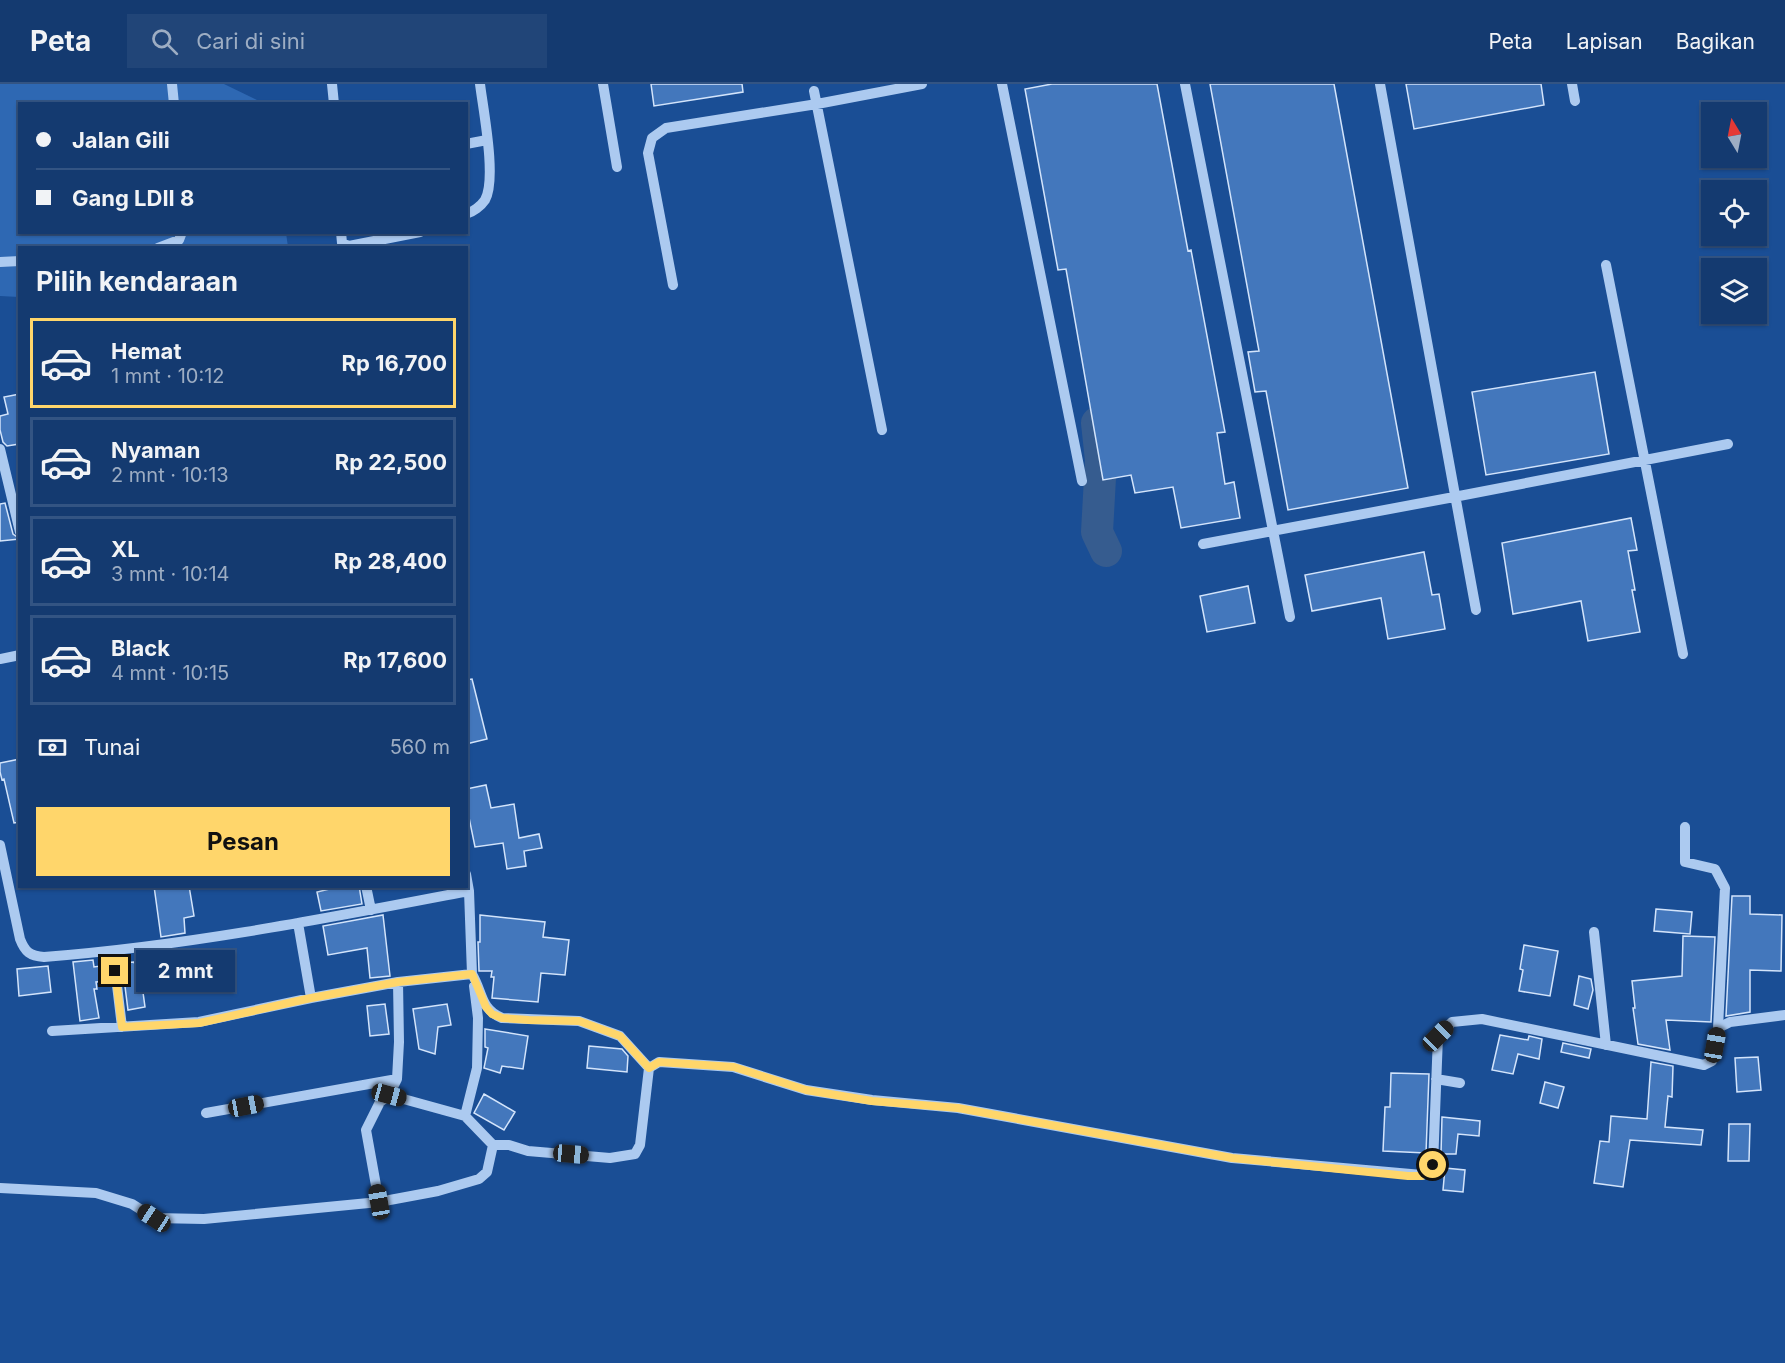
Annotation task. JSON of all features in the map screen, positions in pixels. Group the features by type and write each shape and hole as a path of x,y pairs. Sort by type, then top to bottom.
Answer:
{"street":[{"path":"171,84 174,102"},
{"path":"332,84 334,102"},
{"path":"468,213 484,201 489,186 487,140 480,84"},
{"path":"603,84 617,167"},
{"path":"673,285 648,153 652,138 666,128 817,104 922,84"},
{"path":"1002,84 1082,481"},
{"path":"1185,84 1290,617"},
{"path":"1380,84 1476,610"},
{"path":"1572,84 1575,101"},
{"path":"814,92 882,430"},
{"path":"468,144 487,140"},
{"path":"341,234 342,243 348,246 410,234"},
{"path":"164,246 181,240"},
{"path":"0,262 18,261"},
{"path":"1606,265 1683,654"},
{"path":"1203,544 1728,444"},
{"path":"0,449 18,524"},
{"path":"0,660 18,656"},
{"path":"649,1068 659,1062 734,1067 806,1090 872,1101 958,1108 1232,1158 1422,1176 1430,1172 1433,1165 1438,1036 1452,1022 1482,1019 1704,1065 1712,1061 1718,1028 1725,888 1715,870 1685,862 1685,827"},
{"path":"1,850 20,939 25,951 33,956 44,957 113,952 215,938 469,891"},
{"path":"465,1116 477,1068 478,1018 472,974 468,885"},
{"path":"366,888 371,910"},
{"path":"298,923 311,998"},
{"path":"1594,932 1606,1045"},
{"path":"113,952 122,1027"},
{"path":"52,1031 199,1023 311,998 398,982 472,974"},
{"path":"389,1095 465,1116 493,1145 610,1158 635,1154 640,1145 649,1068 620,1036 579,1021 511,1019 492,1014 486,1007 472,974"},
{"path":"379,1202 366,1130 380,1102 389,1095 397,1078 398,982"},
{"path":"1718,1028 1730,1022 1785,1015"},
{"path":"206,1113 397,1078"},
{"path":"1436,1079 1460,1083"},
{"path":"0,1188 96,1193 132,1204 154,1218 204,1220 379,1202 438,1191 479,1179 487,1172 493,1145"}],"shaded area":[{"path":"0,84 224,84 261,102 18,102 18,234 286,234 288,246 18,246 18,297 0,296"}],"building":[{"path":"651,84 742,84 743,92 654,106"},
{"path":"1052,84 1157,84 1225,432 1217,433 1225,484 1234,482 1240,518 1181,528 1173,487 1135,493 1131,475 1103,480 1066,269 1058,270 1025,89"},
{"path":"1210,84 1334,84 1408,488 1288,510 1266,391 1255,392 1248,352 1259,351"},
{"path":"1406,84 1541,84 1544,105 1414,129"},
{"path":"1595,372 1609,454 1486,475 1472,392"},
{"path":"18,394 18,444 7,446 3,442 0,416 8,414 4,397"},
{"path":"5,503 13,534 18,539 0,541 0,504"},
{"path":"1631,518 1637,550 1628,551 1640,632 1588,641 1581,601 1513,614 1502,543"},
{"path":"1424,552 1432,595 1439,594 1445,629 1388,639 1381,598 1312,611 1305,575"},
{"path":"1248,586 1255,623 1207,632 1200,596"},
{"path":"472,679 487,739 468,744 468,680"},
{"path":"18,759 18,822 14,823 4,779 2,780 0,772 0,763"},
{"path":"486,785 491,808 514,804 519,838 539,834 542,848 524,851 526,866 507,869 503,843 475,847 468,813 468,789"},
{"path":"154,888 189,888 194,916 184,918 185,933 161,937"},
{"path":"334,888 359,888 362,904 321,911 317,892"},
{"path":"1732,896 1750,896 1750,914 1782,915 1781,971 1750,970 1750,1012 1726,1016"},
{"path":"1656,909 1692,912 1690,934 1654,931"},
{"path":"383,915 390,976 370,978 367,948 328,955 323,926"},
{"path":"480,915 545,922 543,937 569,940 565,975 541,973 538,1002 492,998 494,977 491,977 492,971 479,971"},
{"path":"1683,936 1715,937 1711,1022 1666,1020 1670,1050 1638,1044 1632,981 1682,976"},
{"path":"1524,945 1558,951 1550,996 1519,991"},
{"path":"93,960 94,967 107,965 109,981 96,982 97,989 94,989 99,1018 80,1021 73,962"},
{"path":"134,962 135,965 150,963 153,983 142,985 145,1007 128,1010 122,963"},
{"path":"48,966 51,992 19,996 17,969"},
{"path":"1579,976 1591,979 1593,990 1588,1009 1574,1005"},
{"path":"385,1004 389,1034 370,1036 367,1006"},
{"path":"447,1004 451,1025 438,1027 435,1054 419,1049 413,1009"},
{"path":"485,1029 528,1036 523,1069 502,1066 500,1073 484,1068 488,1048 485,1047"},
{"path":"1500,1035 1528,1040 1529,1036 1542,1039 1539,1059 1518,1054 1513,1074 1492,1070"},
{"path":"1563,1043 1591,1049 1589,1058 1561,1052"},
{"path":"589,1046 622,1049 628,1056 627,1072 587,1068"},
{"path":"1758,1057 1761,1090 1737,1092 1735,1058"},
{"path":"1651,1062 1673,1066 1672,1097 1668,1096 1665,1127 1703,1130 1701,1145 1630,1140 1623,1187 1594,1183 1600,1141 1609,1142 1611,1116 1647,1119"},
{"path":"1391,1073 1429,1074 1426,1153 1383,1151 1385,1107 1390,1107"},
{"path":"1545,1082 1564,1087 1558,1108 1540,1103"},
{"path":"484,1094 515,1112 504,1130 474,1113"},
{"path":"1442,1117 1480,1121 1479,1136 1458,1134 1456,1154 1441,1154"},
{"path":"1729,1124 1750,1124 1749,1161 1728,1161"},
{"path":"1445,1168 1465,1170 1463,1192 1443,1190"}],"waterway":[{"path":"1097,423 1101,460 1097,532 1106,551"}],"route":[{"path":"115,971 122,1027 199,1023 311,998 398,982 472,974 486,1007 492,1014 502,1018 579,1021 620,1036 649,1068 659,1062 734,1067 806,1090 872,1101 958,1108 1232,1158 1310,1164 1408,1176 1422,1176 1430,1172 1433,1165"}]}
